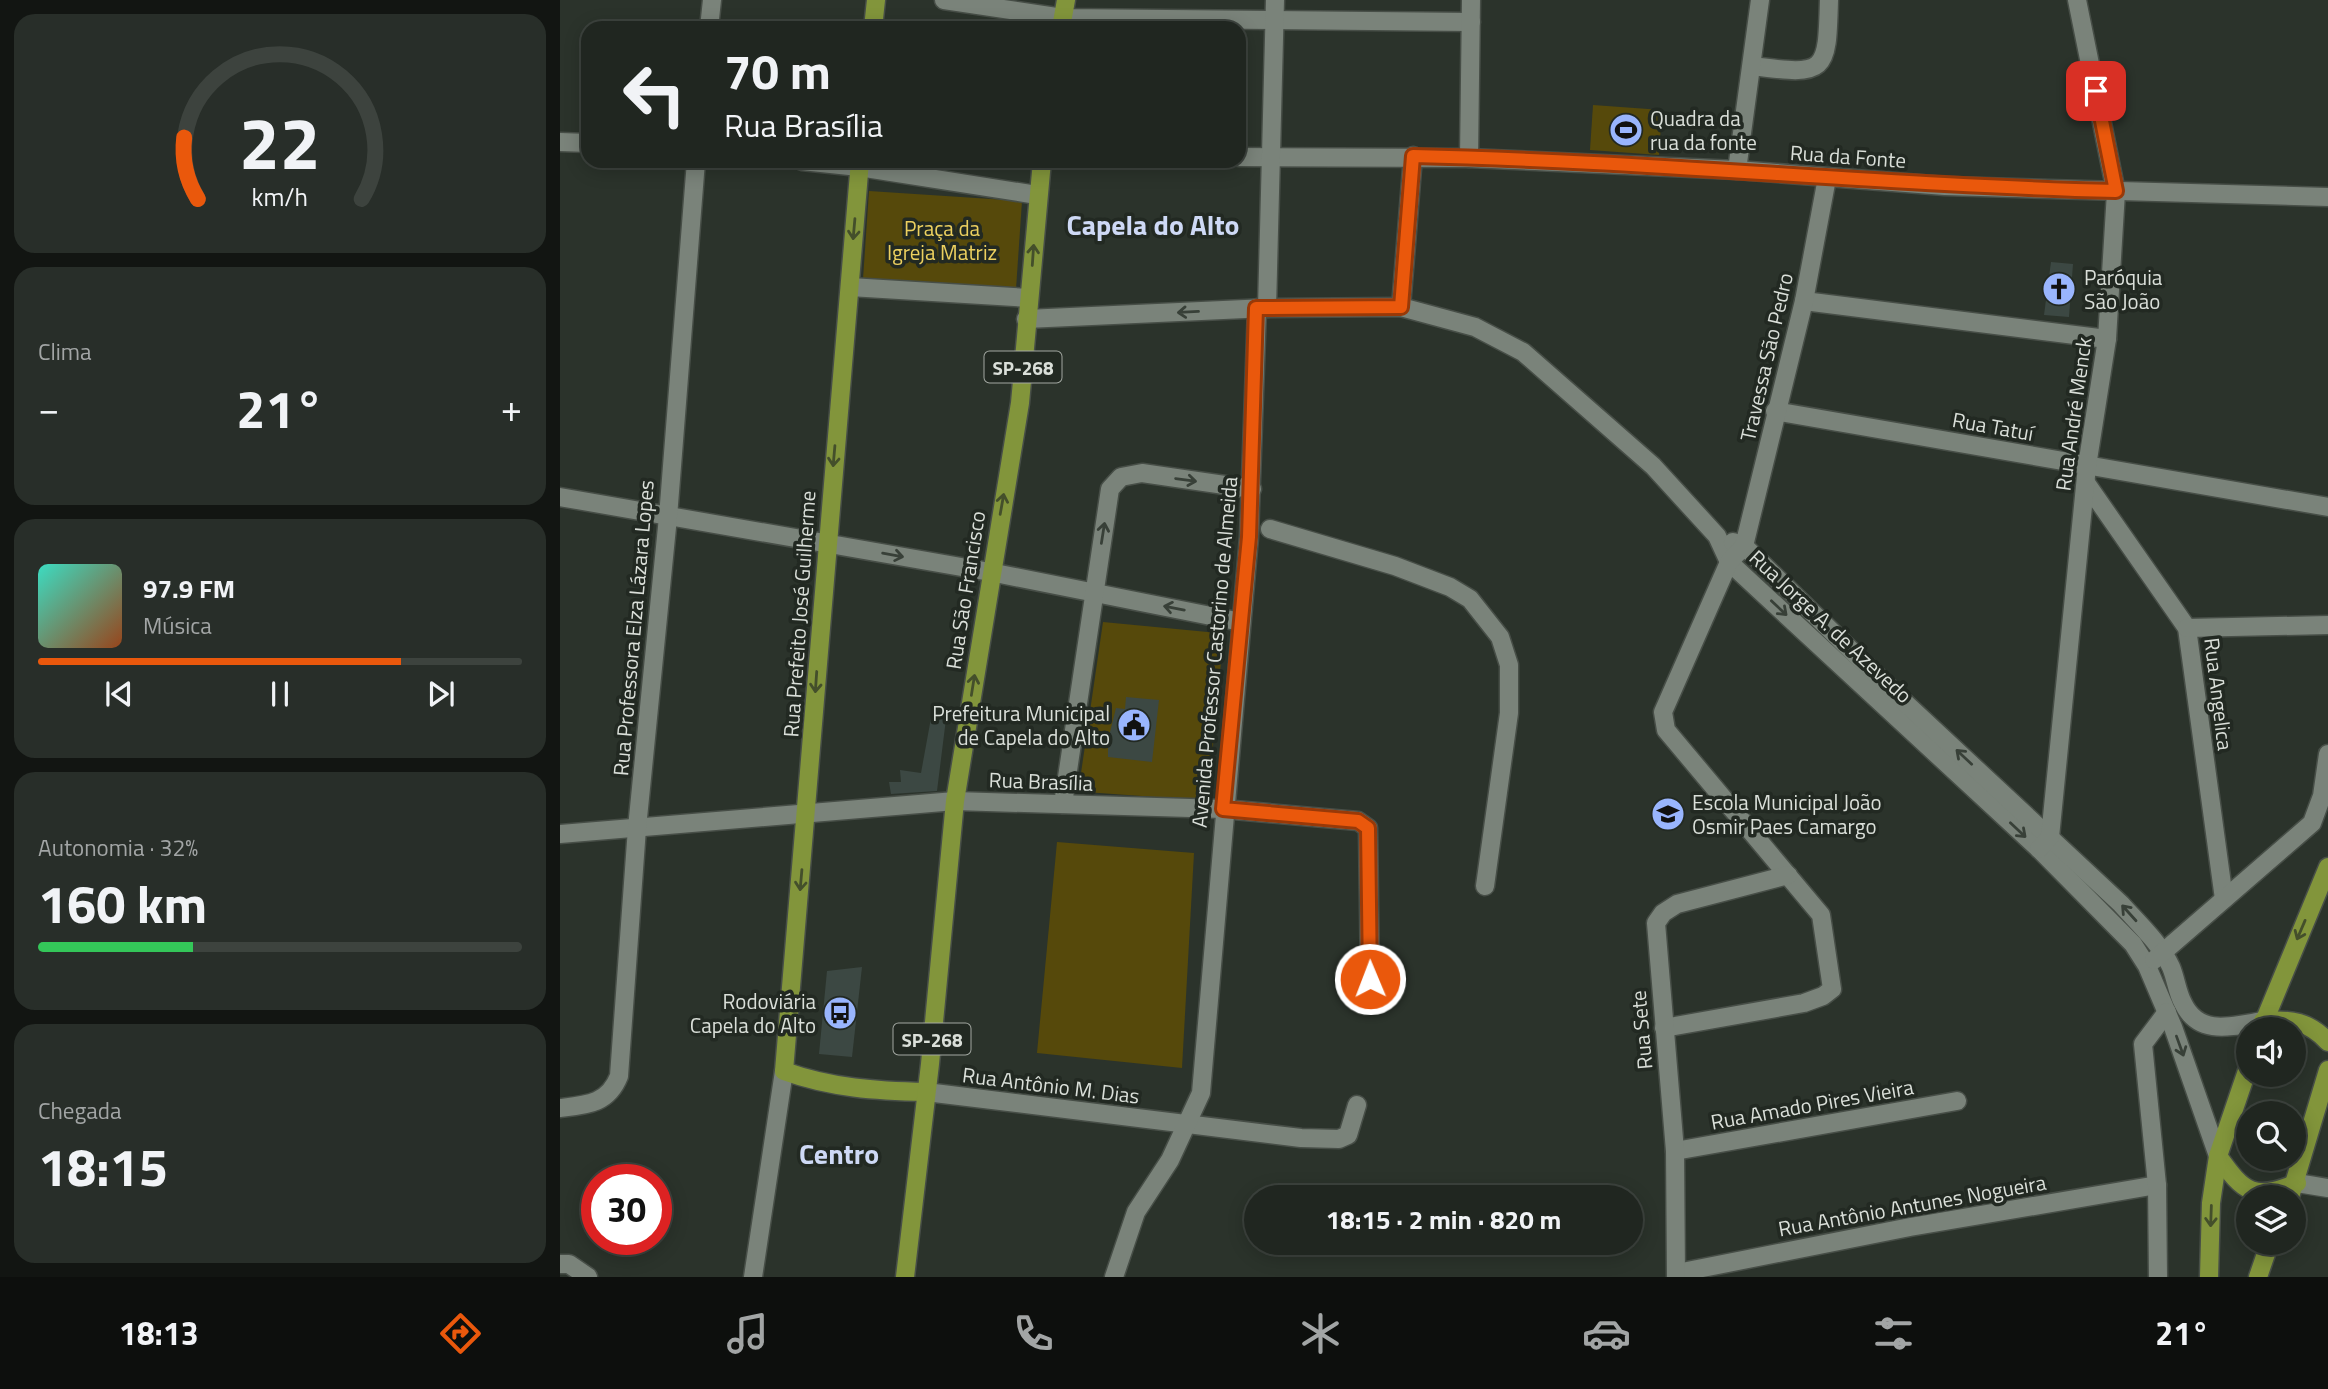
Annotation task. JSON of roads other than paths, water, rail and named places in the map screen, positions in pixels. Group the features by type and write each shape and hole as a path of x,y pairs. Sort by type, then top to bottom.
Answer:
{"main road":[{"path":"874,21 876,0"},
{"name":"Rua Prefeito José Guilherme","path":"784,1071 860,168"},
{"name":"Rua São Francisco","path":"905,1277 955,801 990,572 1020,403 1041,168"},
{"path":"2265,1017 2328,867"},
{"path":"2306,1024 2316,1029 2328,1042"},
{"path":"2295,1185 2328,1070"},
{"name":"Rua Antônio M. Dias","path":"784,1071 814,1082 846,1088 926,1092"},
{"path":"2209,1277 2211,1203 2218,1156 2242,1087"},
{"path":"2218,1156 2234,1179 2244,1185"},
{"path":"2258,1277 2266,1255"}],"street":[{"path":"710,21 712,0"},
{"path":"944,0 1063,15 1471,22"},
{"name":"Avenida Professor Castorino de Almeida","path":"1114,1277 1136,1212 1196,1126 1201,1093 1252,489 1275,0"},
{"path":"1469,158 1471,0"},
{"path":"1737,170 1760,0"},
{"path":"1752,66 1794,70 1819,65 1827,52 1829,0"},
{"name":"Rua André Menck","path":"2044,843 2087,474 2107,339 2116,191 2077,0"},
{"path":"560,142 581,144"},
{"path":"1401,307 1413,156"},
{"name":"Rua da Fonte","path":"1246,157 1469,158 1737,170 1945,186 2328,197"},
{"name":"Rua Professora Elza Lázara Lopes","path":"560,1108 597,1103 608,1096 619,1076 637,828 668,517 695,168"},
{"path":"883,168 1037,195"},
{"name":"Travessa São Pedro","path":"1744,546 1804,301 1827,178"},
{"path":"850,287 1029,298"},
{"path":"1804,301 2107,339"},
{"path":"1026,318 1262,308 1401,307 1475,327 1523,352 1653,466 1717,536"},
{"name":"Rua Tatuí","path":"1775,411 2087,474 2328,507"},
{"path":"1063,804 1110,489 1121,477 1142,473 1252,489"},
{"name":"Rua Angelica","path":"2087,474 2187,628 2224,900"},
{"path":"560,497 990,572 1241,622"},
{"path":"1270,529 1395,566 1450,587 1470,599 1500,637 1508,665 1509,713 1485,886"},
{"name":"Rua Jorge A. de Azevedo","path":"1717,536 1744,546 1900,698 2044,843 2133,944 2151,974 2167,1012 2218,1156"},
{"name":"Rua Jorge A. de Azevedo","path":"1717,536 1729,562 2044,843 2121,904 2166,960"},
{"path":"1664,1028 1804,1003 1823,996 1832,989 1821,915 1666,730 1663,712 1729,562 1744,546"},
{"path":"2187,628 2328,625"},
{"path":"2151,974 2224,900 2323,816 2328,754"},
{"name":"Rua Brasília","path":"560,834 955,801 1223,809 1358,821 1368,828 1370,979"},
{"name":"Rua Sete","path":"1677,1275 1675,1151 1655,940 1656,923 1663,913 1676,904 1788,875"},
{"path":"2166,960 2182,1002 2191,1017 2202,1025 2236,1026"},
{"path":"2158,1277 2157,1185 2143,1044 2167,1012"},
{"path":"753,1277 784,1071"},
{"name":"Rua Antônio M. Dias","path":"926,1092 1196,1126 1339,1139 1348,1135 1357,1105"},
{"name":"Rua Amado Pires Vieira","path":"1675,1151 1957,1101"},
{"name":"Rua Antônio Antunes Nogueira","path":"1677,1275 1910,1227 2157,1185"},
{"path":"2306,1189 2328,1188"},
{"path":"560,1264 569,1264 589,1277"}],"place":[{"name":"Quadra da rua da fonte","path":"1626,130"},
{"name":"Paróquia São João","path":"2059,289"},
{"name":"Prefeitura Municipal de Capela do Alto","path":"1134,725"},
{"name":"Escola Municipal João Osmir Paes Camargo","path":"1668,814"},
{"name":"Rodoviária Capela do Alto","path":"840,1013"}],"district":[{"name":"Capela do Alto","path":"1153,224"},
{"name":"Centro","path":"839,1153"}],"park label":[{"name":"Praça da Igreja Matriz","path":"942,240"}]}
